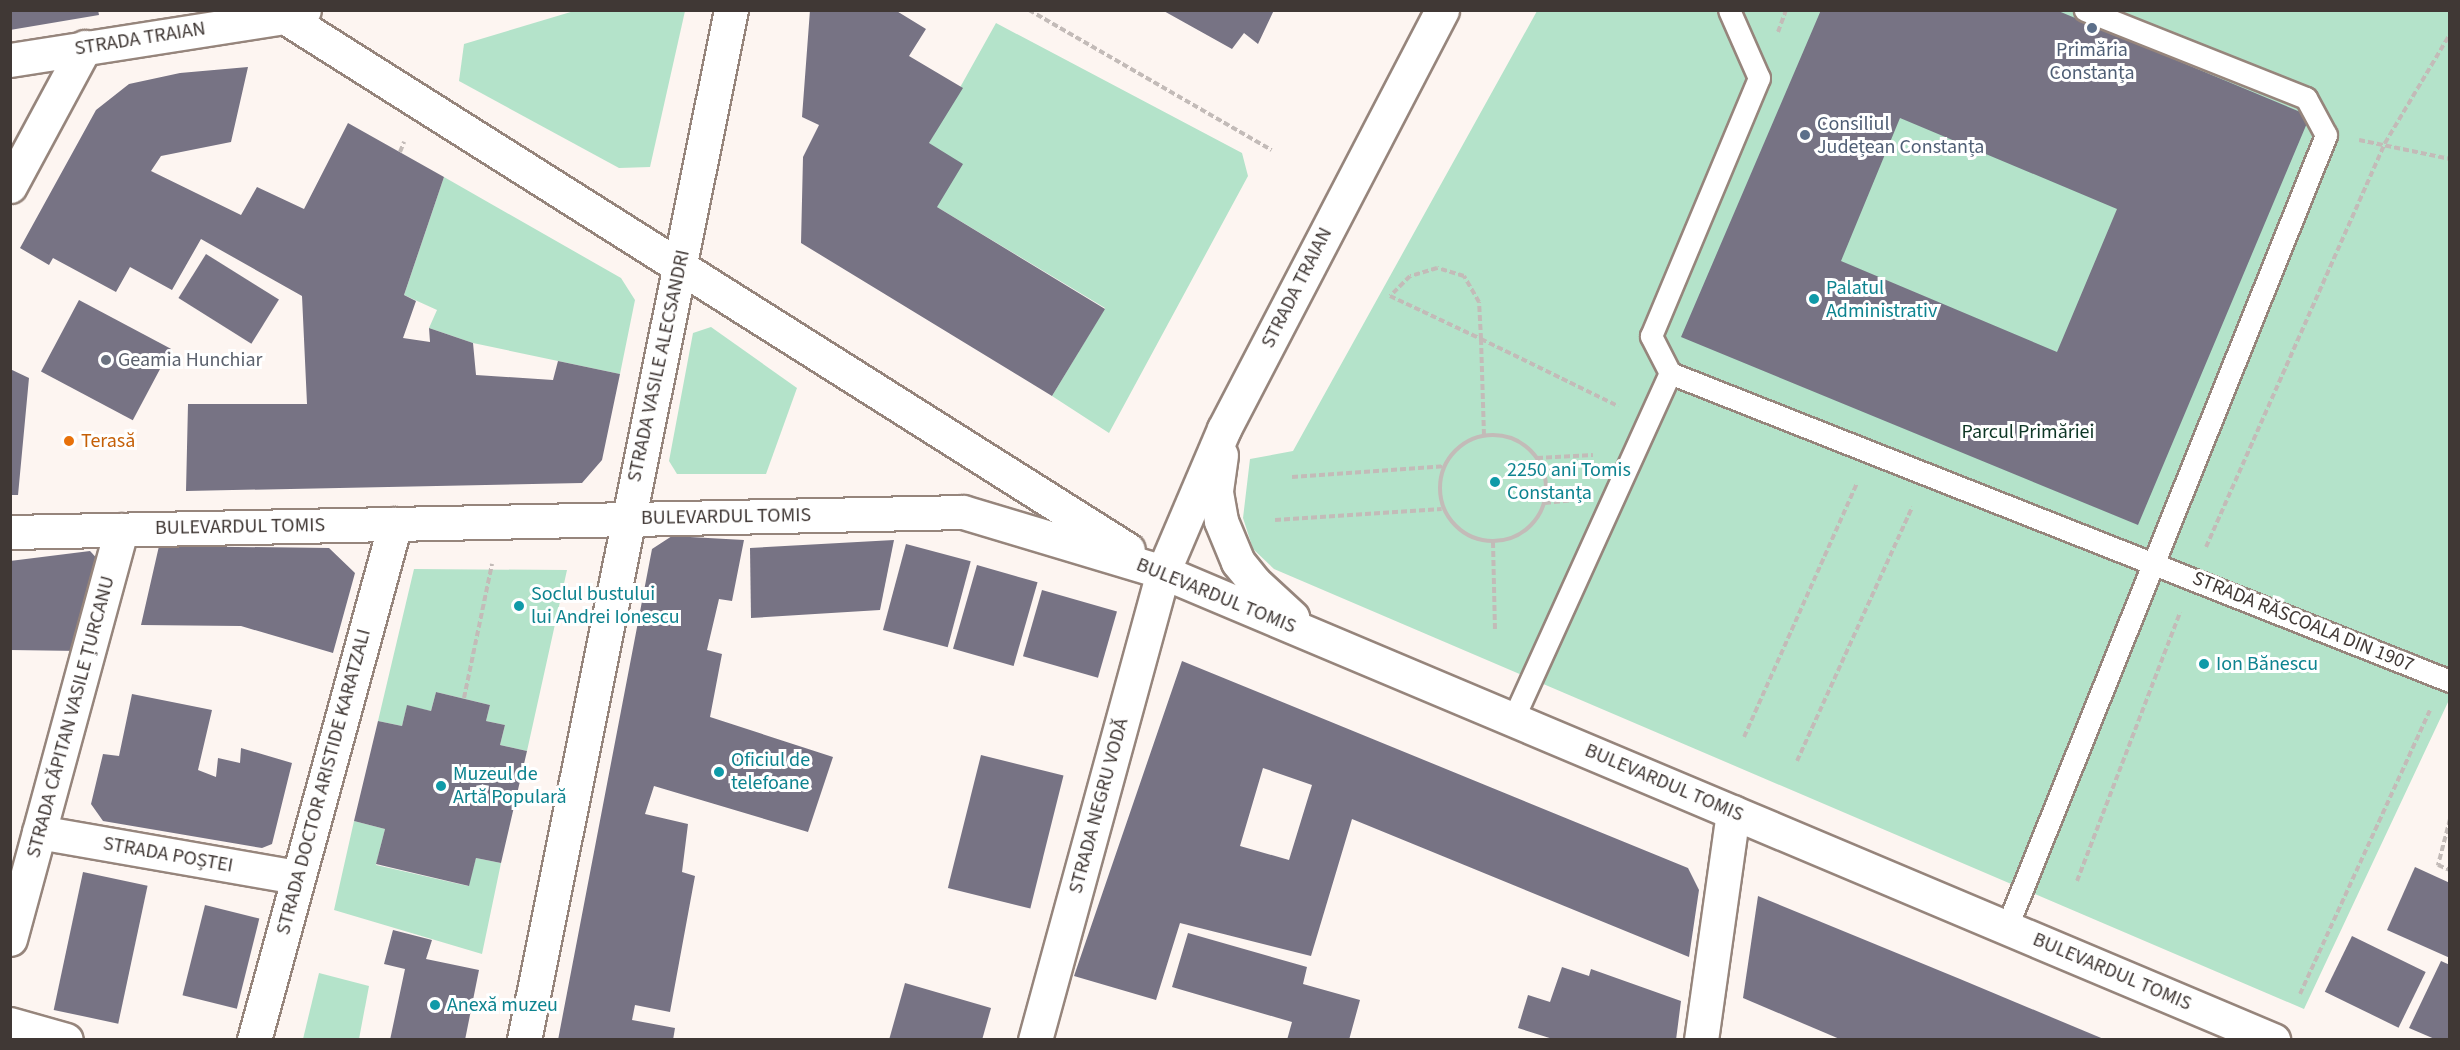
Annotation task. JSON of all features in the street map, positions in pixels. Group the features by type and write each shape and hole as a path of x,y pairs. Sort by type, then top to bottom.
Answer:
{"street":[{"name":"STRADA VASILE ALECSANDRI","path":"524,1040 730,10"},
{"name":"STRADA TRAIAN","path":"1163,572 1224,429 1442,10"},
{"path":"295,14 680,267 1163,572"},
{"name":"STRADA TRAIAN","path":"10,60 85,47 189,21 295,14"},
{"path":"10,186 85,47"},
{"path":"1224,429 1216,492 1221,521 1239,562 1272,601 1317,637"},
{"name":"BULEVARDUL TOMIS","path":"10,532 963,512 1163,572 2273,1040"},
{"name":"STRADA DOCTOR ARISTIDE KARATZALI","path":"254,1040 395,524"},
{"name":"STRADA CĂPITAN VASILE ȚURCANU","path":"10,939 121,530"},
{"name":"STRADA NEGRU VODĂ","path":"1035,1040 1163,572"},
{"path":"1701,1040 1734,812"},
{"name":"STRADA POȘTEI","path":"39,832 297,877"},
{"path":"10,1024 66,1040"}],"lane":[{"path":"1513,719 1670,373 1651,336 1759,78 1729,10"},
{"path":"2006,929 2156,564 2326,135 2306,98 2085,10"},
{"name":"STRADA RĂSCOALA DIN 1907","path":"1670,373 2447,680"}],"path":[{"path":"1029,10 1271,150"},
{"path":"2078,881 2193,578 2385,143 2450,34"},
{"path":"2326,135 2385,143 2450,159"},
{"path":"400,152 405,139"},
{"path":"1484,435 1481,339 1479,302 1464,276 1437,268 1410,276 1390,296 1481,339 1649,420"},
{"path":"1484,435 1515,439 1537,458 1547,487 1537,518 1510,540 1493,542 1462,532 1442,509 1439,480 1444,466 1454,451 1484,435"},
{"path":"1537,458 1634,452"},
{"path":"1292,477 1444,466"},
{"path":"1744,737 1855,486"},
{"path":"1275,520 1442,509"},
{"path":"1797,760 1911,510"},
{"path":"464,698 501,522"},
{"path":"1493,542 1495,630"},
{"path":"2300,994 2447,680"},
{"path":"2450,819 2438,865 2450,870"}],"green space":[{"path":"574,11 685,11 650,167 619,168 459,81 464,44"},
{"name":"Parcul Primăriei","path":"1537,11 2449,11 2449,700 2304,1009 1274,569 1253,549 1243,518 1250,459 1293,451"},
{"path":"996,23 1242,153 1248,176 1109,433 1052,396 1105,308 937,207 929,143"},
{"path":"444,177 621,278 635,300 620,374 473,343 429,328 437,310 404,295"},
{"path":"711,327 797,388 766,474 677,474 669,461 693,333"},
{"path":"414,569 567,570 527,751 500,745 505,725 486,721 490,705 436,692 431,711 407,706 402,726 378,721"},
{"path":"354,821 385,829 376,865 468,886 476,858 501,863 482,954 334,910"},
{"path":"319,973 369,986 359,1039 303,1039"}],"building":[{"path":"10,10 98,10 99,15 10,30"},
{"path":"810,10 895,10 926,29 909,56 963,88 929,143 963,164 937,207 1105,309 1052,396 801,243 803,157 819,125 802,117"},
{"path":"1162,10 1274,10 1258,44 1244,33 1232,49"},
{"name":"Palatul Administrativ","path":"1821,10 2056,10 2310,116 2138,525 1681,337","holes":["1900,118 2117,209 2057,352 1841,261"]},
{"path":"248,67 231,142 161,156 151,171 241,215 257,187 304,209 348,123 444,177 404,295 416,301 403,338 430,342 429,328 473,343 476,375 553,380 558,361 620,374 602,460 582,483 186,491 188,404 307,404 302,296 201,239 172,290 130,267 116,292 53,258 49,265 20,248 96,110 129,84 180,73"},
{"path":"206,254 279,300 251,344 178,298"},
{"name":"Geamia Hunchiar","path":"79,300 171,349 133,420 41,372"},
{"path":"10,369 29,378 18,495 10,495"},
{"path":"672,536 744,540 732,601 719,599 707,650 722,654 710,717 833,757 808,832 654,786 645,814 688,824 682,872 695,876 670,1012 635,1005 632,1020 675,1028 673,1040 558,1040 652,549"},
{"path":"894,540 880,610 751,618 750,548"},
{"path":"906,544 971,561 948,647 883,630"},
{"path":"159,546 329,548 355,573 333,653 241,626 141,625"},
{"path":"90,551 103,565 81,651 10,650 10,561"},
{"path":"977,565 1038,582 1014,666 953,649"},
{"path":"1042,590 1117,611 1098,678 1023,656"},
{"path":"1182,661 1688,868 1699,890 1689,957 1352,819 1311,956 1180,923 1156,1000 1074,976","holes":["1263,768 1312,785 1289,860 1240,846"]},
{"name":"Muzeul de Artă Populară","path":"436,692 490,705 486,721 505,725 500,745 527,751 501,863 476,858 469,886 376,864 385,829 354,821 378,721 402,726 407,705 431,711"},
{"path":"132,694 212,710 198,770 216,777 218,758 240,763 241,748 292,763 272,844 262,848 103,821 91,804 103,754 119,756"},
{"path":"981,755 1063,776 1030,908 948,888"},
{"path":"2415,867 2450,883 2450,958 2387,930"},
{"path":"83,872 148,886 118,1024 54,1010"},
{"path":"1758,896 2106,1040 1842,1040 1743,998"},
{"path":"205,905 259,919 237,1009 183,995"},
{"name":"Anexă muzeu","path":"393,930 432,940 426,959 479,970 465,1040 390,1040 405,969 384,964"},
{"path":"1188,933 1307,967 1303,984 1360,1000 1349,1040 1287,1040 1292,1022 1172,987"},
{"path":"2352,936 2426,972 2399,1028 2325,992"},
{"path":"2441,961 2450,965 2450,1040 2437,1040 2409,1028"},
{"path":"1562,967 1589,976 1591,969 1681,1001 1676,1040 1556,1040 1518,1028 1528,995 1550,1002"},
{"path":"905,983 991,1008 982,1040 889,1040"}],"place":[{"name":"Primăria Constanța","path":"2092,28"},
{"name":"Consiliul Județean Constanța","path":"1805,135"},
{"name":"Palatul Administrativ","path":"1814,299"},
{"name":"Geamia Hunchiar","path":"106,360"},
{"name":"Terasă","path":"69,441"},
{"name":"2250 ani Tomis Constanța","path":"1495,482"},
{"name":"Soclul bustului lui Andrei Ionescu","path":"519,606"},
{"name":"Ion Bănescu","path":"2204,664"},
{"name":"Oficiul de telefoane","path":"719,772"},
{"name":"Muzeul de Artă Populară","path":"441,786"},
{"name":"Anexă muzeu","path":"435,1005"}]}
